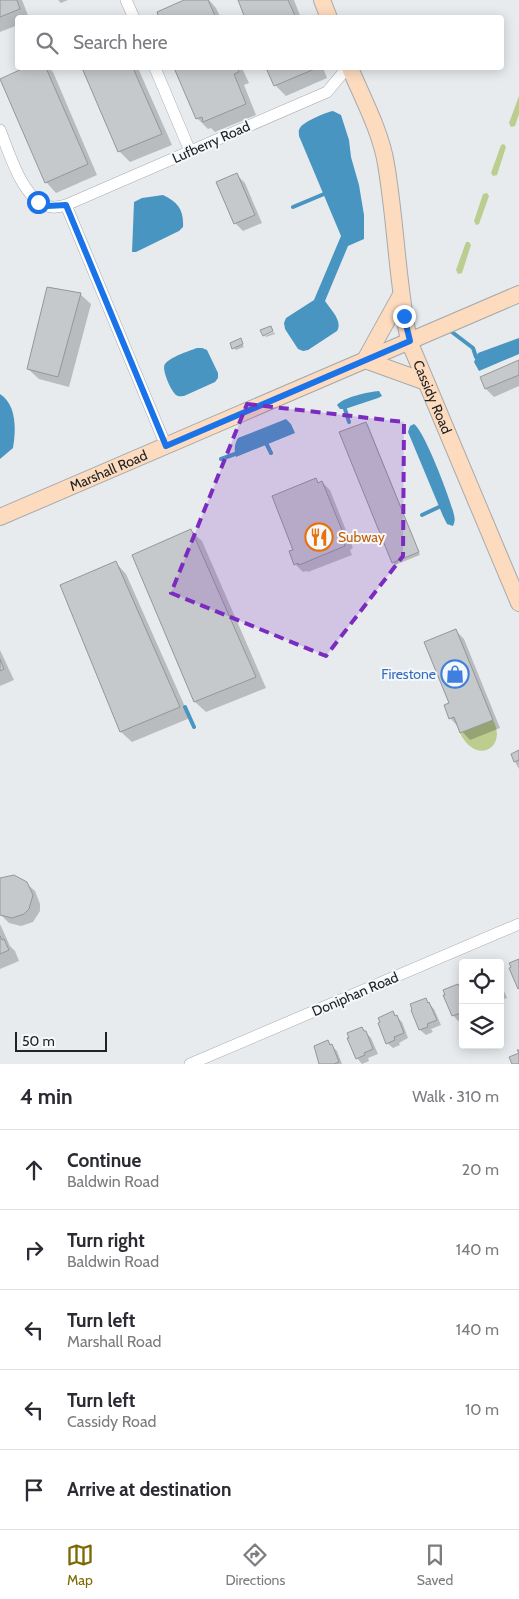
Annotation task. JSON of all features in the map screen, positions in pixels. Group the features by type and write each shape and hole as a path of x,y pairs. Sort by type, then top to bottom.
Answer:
{"street":[{"path":"126,0 133,15"},
{"path":"322,0 328,15"},
{"path":"156,70 190,151"},
{"name":"Lufberry Road","path":"66,205 327,92 346,70"},
{"name":"Cassidy Road","path":"349,70 372,121 386,162 401,295 410,341 519,603"},
{"path":"0,130 22,181 30,193 38,202 47,206 66,205 166,446"},
{"name":"Marshall Road","path":"0,517 519,294"},
{"path":"401,295 365,360 426,382"},
{"name":"Doniphan Road","path":"190,1064 519,924"}],"highlighted area":[{"path":"247,404 404,422 403,556 326,656 171,593"}],"green space":[{"path":"519,96 519,114 515,126 511,127 509,123"},
{"path":"504,144 506,147 497,175 493,176 491,173 501,145"},
{"path":"487,193 489,196 479,224 476,225 474,221 483,194"},
{"path":"466,242 469,242 471,245 462,273 458,274 456,270"},
{"path":"493,720 497,730 496,738 493,745 488,749 481,751 474,749 460,733"}],"water":[{"path":"333,111 341,115 349,140 364,215 364,239 348,246 325,301 337,319 337,331 308,350 303,351 298,349 285,329 284,323 286,318 314,300 341,236 299,136 299,131 310,120"},
{"path":"163,195 179,207 183,227 179,231 136,252 132,252 134,202 142,198"},
{"path":"519,338 519,354 479,371 474,362 478,353"},
{"path":"197,348 207,350 218,373 218,378 215,382 184,396 178,396 169,385 164,370 165,364 175,357"},
{"path":"379,391 382,396 345,409 340,409 337,405 350,397"},
{"path":"0,394 10,405 14,418 15,434 13,448 0,459"},
{"path":"286,419 291,424 295,433 236,457 235,448 238,438"},
{"path":"414,424 424,439 443,481 454,515 453,526 447,524 443,516 408,432 410,426"}],"building":[{"path":"0,0 17,0 20,9 0,17"},
{"path":"184,0 208,0 215,15 158,15 157,12"},
{"path":"238,0 288,0 295,15 244,15"},
{"path":"20,70 47,70 88,164 45,183 0,79"},
{"path":"83,70 134,70 162,134 118,152"},
{"path":"175,70 238,70 239,72 234,74 246,104 203,122 202,117 196,119"},
{"path":"267,70 312,70 274,86"},
{"path":"237,173 255,215 234,224 216,182"},
{"path":"47,287 81,293 58,377 27,369"},
{"path":"271,326 273,331 263,336 260,330"},
{"path":"241,338 243,344 232,349 230,343"},
{"path":"519,360 519,375 485,389 480,377"},
{"path":"366,422 419,552 392,563 339,432"},
{"path":"316,478 318,483 322,481 346,540 343,541 345,546 299,565 298,563 294,565 289,551 293,550 272,496"},
{"path":"191,529 256,677 194,702 132,555"},
{"path":"116,561 180,707 120,732 60,585"},
{"name":"Firestone","path":"456,629 493,720 460,733 454,717 449,719 444,705 449,703 424,642"},
{"path":"0,659 4,669 0,671"},
{"path":"519,750 519,760 514,762 511,754"},
{"path":"14,875 27,882 33,895 29,909 24,914 12,918 0,915 0,878"},
{"path":"0,936 2,940 4,939 9,950 0,954"},
{"path":"519,959 518,989 509,968 511,967 509,963"},
{"path":"458,984 459,1014 452,1016 443,995 445,995 443,990"},
{"path":"426,998 437,1020 427,1024 428,1027 419,1030 410,1004"},
{"path":"393,1011 395,1016 397,1015 404,1033 394,1037 395,1040 386,1044 378,1018"},
{"path":"362,1027 366,1031 373,1049 356,1059 347,1038 349,1038 347,1033"},
{"path":"328,1040 330,1045 332,1044 339,1062 319,1064 314,1046"},
{"path":"519,1053 519,1064 512,1064 509,1057"}],"waterway":[{"path":"293,207 324,194"},
{"path":"448,329 473,348 476,357"},
{"path":"345,409 349,422"},
{"path":"267,445 271,453"},
{"path":"221,459 235,454"},
{"path":"422,515 439,507"},
{"path":"185,707 194,727"}],"place":[{"name":"Subway","path":"319,537"},
{"name":"Firestone","path":"455,674"}],"route":[{"path":"38,202 47,206 57,207 66,205 166,446 410,341 404,316"}]}
